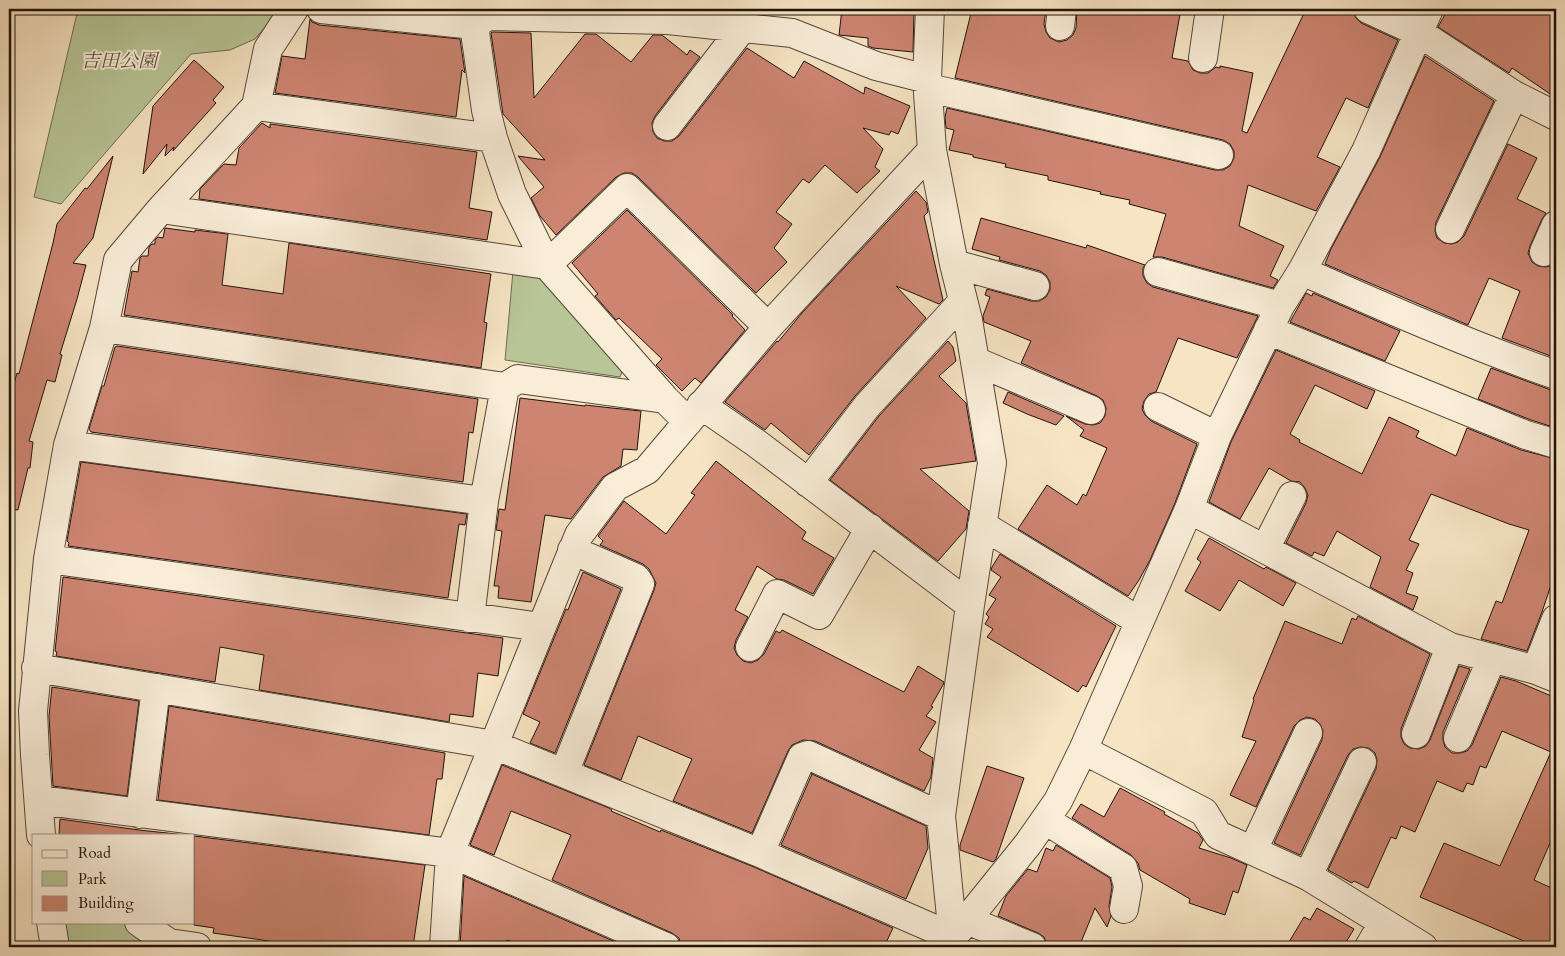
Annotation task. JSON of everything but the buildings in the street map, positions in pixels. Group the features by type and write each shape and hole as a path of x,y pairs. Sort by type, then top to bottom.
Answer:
{"street":[{"path":"41,834 33,711 48,559 68,445 104,328 118,260 161,209 256,106 268,49 294,9"},
{"path":"321,9 484,17 641,14 668,20 792,33 876,66 928,83 1218,155"},
{"path":"930,9 928,83 932,150 975,360 992,463 970,604 941,816 955,938"},
{"path":"1203,58 1210,9"},
{"path":"1368,9 1424,20 1514,95 1556,116"},
{"path":"484,17 486,110 493,138 512,194 547,265 665,399"},
{"path":"955,938 1058,802 1083,750 1189,509 1217,436 1274,318 1302,271 1366,151 1424,20"},
{"path":"667,126 743,27"},
{"path":"1450,229 1514,95"},
{"path":"256,106 493,138"},
{"path":"444,947 450,853 579,535 615,487 647,470 768,327 932,150"},
{"path":"547,265 627,188 768,327"},
{"path":"161,209 547,265"},
{"path":"1544,252 1556,225"},
{"path":"954,264 1035,286"},
{"path":"1302,271 1504,357 1556,375"},
{"path":"1158,272 1274,318 1526,435 1556,444"},
{"path":"808,483 867,406 963,301"},
{"path":"104,328 505,387 518,379 665,399 756,443 970,604"},
{"path":"975,360 1091,410"},
{"path":"470,618 484,501 505,387"},
{"path":"1158,407 1217,436"},
{"path":"68,445 484,501"},
{"path":"1265,549 1292,496"},
{"path":"1189,509 1450,647 1546,674 1556,619"},
{"path":"982,525 1139,621"},
{"path":"750,647 777,594 818,615 870,528"},
{"path":"564,773 640,584 636,578 572,550"},
{"path":"48,559 541,627"},
{"path":"1416,734 1450,647"},
{"path":"1458,738 1492,658"},
{"path":"36,668 494,745 760,853 955,938 1032,947"},
{"path":"140,814 156,688"},
{"path":"1253,850 1308,733"},
{"path":"1083,750 1204,812 1218,835 1308,876 1422,947"},
{"path":"760,853 802,757 808,755 941,816"},
{"path":"1308,876 1362,762"},
{"path":"38,800 450,853 666,947"},
{"path":"1045,820 1123,868 1128,886 1124,909"},
{"path":"1369,947 1384,923"},
{"path":"51,924 55,947"},
{"path":"142,924 169,943 197,947"}],"green space":[{"name":"吉田公園","path":"78,9 276,9 270,21 255,39 230,50 191,54 61,204 34,197"},
{"path":"513,271 540,276 623,369 620,377 505,360"},
{"path":"62,924 126,924 147,947 65,947"}]}
